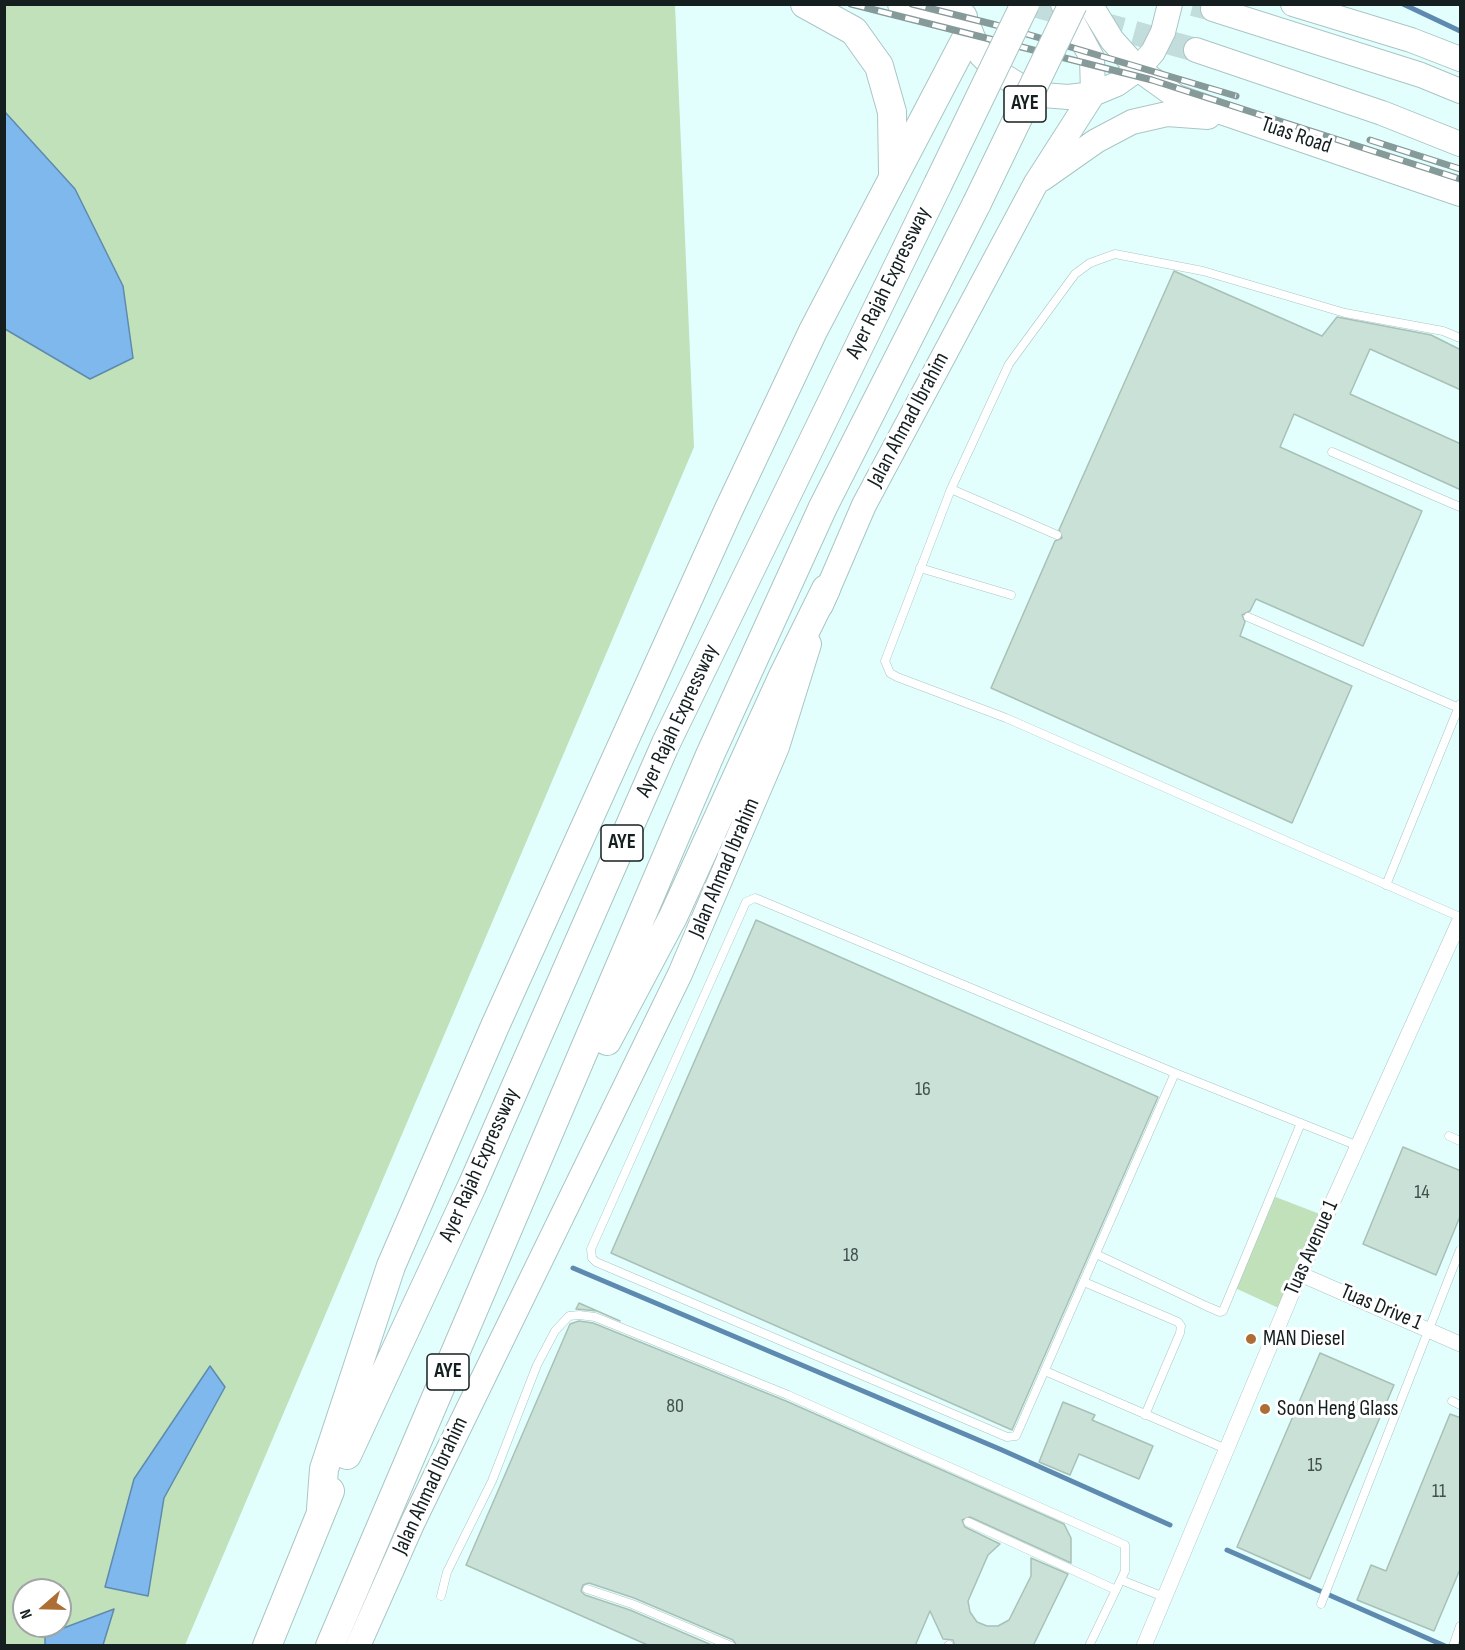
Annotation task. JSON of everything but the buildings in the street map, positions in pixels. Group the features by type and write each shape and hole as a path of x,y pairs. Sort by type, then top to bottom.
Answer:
{"highway":[{"path":"805,4 854,31 879,66 892,112 893,176"},
{"path":"321,1509 324,1469 405,1233 495,1026 728,511 813,331 893,176 965,18 902,4"},
{"name":"Ayer Rajah Expressway","path":"267,1646 321,1509 472,1186 666,743 1025,4"},
{"name":"Ayer Rajah Expressway","path":"330,1646 724,722 823,507 977,202 1073,4"},
{"path":"519,1207 673,917 782,678 826,589"}],"main road":[{"path":"1063,4 1092,57 1093,94"},
{"name":"Tuas Road","path":"1090,4 1112,40 1138,69 1178,97 1276,128 1461,194"},
{"path":"965,18 981,55 999,73 1020,86 1043,95 1068,97 1093,94 1117,84 1138,69 1152,52 1163,32 1170,4"},
{"path":"1293,4 1411,40 1461,59"},
{"path":"1214,9 1421,75 1461,91"},
{"path":"1196,50 1382,113 1461,144"},
{"name":"Jalan Ahmad Ibrahim","path":"357,1646 413,1522 680,974 777,747 826,589 864,505 1036,183 1093,94"},
{"path":"1036,183 1096,141 1132,122 1167,114 1228,119 1276,128"}],"street":[{"name":"Tuas Avenue 1","path":"1144,1646 1300,1274 1461,918"},
{"name":"Tuas Drive 1","path":"1300,1274 1461,1344"}],"lane":[{"path":"1461,338 1443,331 1345,313 1203,271 1115,254 1090,263 1075,274 1009,364 951,489 885,661 890,673 1006,718 1461,918"},
{"path":"1332,452 1461,507"},
{"path":"951,489 1057,535"},
{"path":"920,568 1011,595"},
{"path":"1248,616 1460,706 1386,885"},
{"path":"1175,1073 1019,1434 1007,1437 596,1262 592,1258 591,1249 746,902 750,898 761,898 1175,1073 1358,1146"},
{"path":"1096,1254 1206,1306 1220,1312 1223,1311 1301,1123"},
{"path":"1449,1136 1461,1141"},
{"path":"1321,1604 1461,1250"},
{"path":"1084,1282 1179,1322 1181,1326 1145,1415"},
{"path":"441,1596 447,1572 492,1482 537,1365 555,1331 569,1316 579,1315 595,1317 788,1395 1125,1545 1125,1571 1089,1646"},
{"path":"1045,1371 1226,1449"},
{"path":"1452,1401 1461,1405"},
{"path":"968,1522 1116,1590"},
{"path":"1121,1580 1164,1597"},
{"path":"587,1589 632,1604 731,1646"},
{"path":"1453,1646 1461,1626"}],"green space":[{"path":"5,5 675,5 694,447 185,1645 5,1646"},
{"path":"1273,1196 1325,1216 1283,1310 1235,1288"}],"water":[{"path":"5,112 75,189 123,286 133,358 90,379 5,329"},
{"path":"210,1366 225,1387 164,1498 148,1596 105,1587 134,1479"},
{"path":"114,1609 103,1645 45,1645 45,1638 72,1638 72,1625"}],"waterway":[{"path":"1403,4 1460,31"},
{"path":"573,1268 1002,1450 1170,1525"},
{"path":"1227,1550 1445,1646"}],"tunnel":[{"path":"1030,4 1196,50"},
{"path":"1193,4 1213,9"}],"railway":[{"path":"851,4 1152,80 1460,179"},
{"path":"912,4 996,25 1236,96"},
{"path":"1370,140 1460,169"}],"place":[{"name":"MAN Diesel","path":"1251,1339"},
{"name":"Soon Heng Glass","path":"1265,1409"}]}
